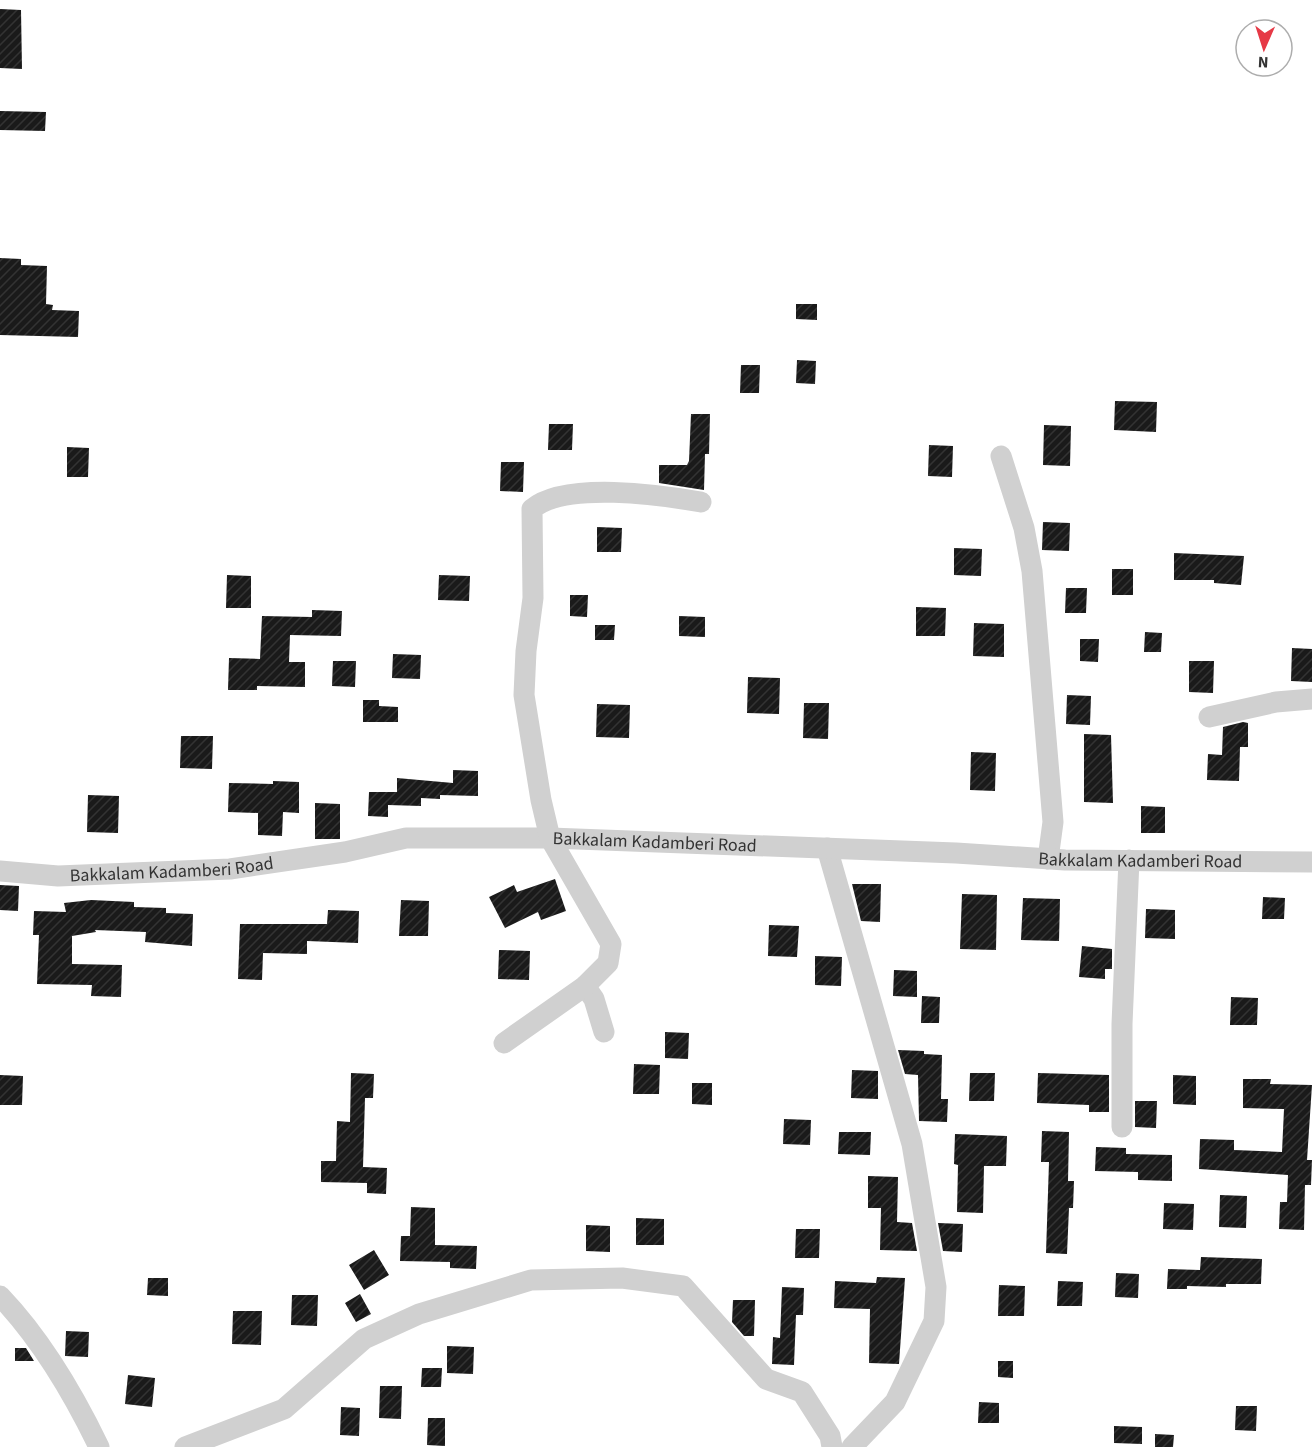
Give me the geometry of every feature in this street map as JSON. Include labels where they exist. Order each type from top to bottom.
[{"type":"street","points":[[1001,456],[1024,528],[1032,571],[1053,822],[1048,859]]},
{"type":"street","points":[[504,1043],[585,986],[608,963],[611,944],[550,838],[524,695],[526,651],[533,598],[532,509],[551,500],[605,491],[664,495],[701,502]]},
{"type":"street","points":[[1209,717],[1276,702],[1312,699]]},
{"type":"street","name":"Bakkalam Kadamberi Road","points":[[0,870],[58,876],[231,869],[345,852],[406,838],[550,838],[1048,859],[1312,862]]},
{"type":"street","points":[[827,848],[912,1144],[936,1287],[934,1321],[895,1402],[852,1447]]},
{"type":"street","points":[[1122,1127],[1122,1024],[1129,860]]},
{"type":"street","points":[[585,986],[594,999],[604,1032]]},
{"type":"street","points":[[185,1447],[284,1409],[364,1339],[419,1314],[531,1280],[621,1278],[683,1286],[766,1379],[802,1392],[830,1436],[832,1447]]},
{"type":"street","points":[[0,1296],[18,1315],[74,1394],[99,1447]]},
{"type":"building","points":[[0,9],[21,10],[22,69],[0,68]]},
{"type":"building","points":[[0,111],[46,112],[45,131],[0,130]]},
{"type":"building","points":[[0,258],[21,259],[21,265],[47,266],[46,304],[53,305],[52,310],[79,311],[78,337],[0,335]]},
{"type":"building","points":[[796,304],[817,304],[817,320],[796,319]]},
{"type":"building","points":[[797,360],[816,361],[815,384],[796,383]]},
{"type":"building","points":[[741,365],[760,365],[759,393],[740,393]]},
{"type":"building","points":[[1115,401],[1157,402],[1156,432],[1114,430]]},
{"type":"building","points":[[691,414],[710,414],[709,454],[705,454],[704,490],[659,483],[659,465],[687,465],[689,461]]},
{"type":"building","points":[[549,424],[573,424],[572,450],[548,450]]},
{"type":"building","points":[[1044,425],[1071,426],[1070,466],[1043,465]]},
{"type":"building","points":[[929,445],[953,446],[952,477],[928,476]]},
{"type":"building","points":[[67,447],[89,448],[88,477],[67,477]]},
{"type":"building","points":[[501,462],[524,462],[523,492],[500,491]]},
{"type":"building","points":[[1043,522],[1070,523],[1069,551],[1042,550]]},
{"type":"building","points":[[597,527],[622,528],[621,552],[597,552]]},
{"type":"building","points":[[954,548],[982,549],[981,576],[954,575]]},
{"type":"building","points":[[1174,553],[1244,556],[1241,585],[1214,583],[1214,580],[1174,580]]},
{"type":"building","points":[[1112,569],[1133,569],[1133,595],[1112,595]]},
{"type":"building","points":[[227,575],[251,576],[251,608],[226,608]]},
{"type":"building","points":[[439,575],[470,576],[469,601],[438,600]]},
{"type":"building","points":[[1066,588],[1087,588],[1086,613],[1065,613]]},
{"type":"building","points":[[570,595],[588,595],[587,617],[570,616]]},
{"type":"building","points":[[916,607],[946,608],[945,636],[916,636]]},
{"type":"building","points":[[312,610],[342,611],[341,636],[290,635],[289,662],[305,662],[305,687],[257,686],[257,690],[228,690],[229,658],[260,659],[262,616],[312,617]]},
{"type":"building","points":[[679,616],[705,617],[705,637],[679,636]]},
{"type":"building","points":[[974,623],[1004,624],[1004,657],[973,656]]},
{"type":"building","points":[[595,625],[615,625],[614,640],[595,640]]},
{"type":"building","points":[[1145,632],[1162,633],[1161,652],[1144,652]]},
{"type":"building","points":[[1080,639],[1099,639],[1098,662],[1080,661]]},
{"type":"building","points":[[1292,648],[1312,649],[1312,682],[1291,681]]},
{"type":"building","points":[[393,654],[421,655],[420,679],[392,678]]},
{"type":"building","points":[[333,661],[356,661],[355,687],[332,686]]},
{"type":"building","points":[[1189,661],[1214,661],[1213,693],[1189,692]]},
{"type":"building","points":[[748,677],[780,678],[779,714],[747,713]]},
{"type":"building","points":[[1067,695],[1091,696],[1090,725],[1066,724]]},
{"type":"building","points":[[363,700],[379,700],[379,706],[398,707],[398,722],[363,722]]},
{"type":"building","points":[[804,703],[829,703],[828,739],[803,738]]},
{"type":"building","points":[[597,704],[630,705],[629,738],[596,737]]},
{"type":"building","points":[[1248,723],[1248,747],[1240,747],[1239,781],[1207,780],[1208,754],[1222,755],[1223,727]]},
{"type":"building","points":[[1084,734],[1111,735],[1113,803],[1084,802]]},
{"type":"building","points":[[181,736],[213,736],[212,769],[180,768]]},
{"type":"building","points":[[971,752],[996,753],[995,791],[970,790]]},
{"type":"building","points":[[453,770],[478,771],[478,796],[440,795],[440,799],[421,798],[421,806],[388,805],[388,817],[368,816],[369,792],[397,792],[397,778],[453,783]]},
{"type":"building","points":[[273,781],[299,782],[299,813],[283,812],[282,836],[258,835],[258,813],[228,812],[229,783],[273,784]]},
{"type":"building","points":[[88,795],[119,796],[118,833],[87,832]]},
{"type":"building","points":[[315,803],[340,804],[340,839],[315,839]]},
{"type":"building","points":[[1141,806],[1165,807],[1165,833],[1141,833]]},
{"type":"building","points":[[555,879],[566,911],[541,920],[538,912],[505,928],[489,897],[514,885],[517,892]]},
{"type":"building","points":[[852,884],[881,884],[880,922],[861,921]]},
{"type":"building","points":[[0,885],[19,886],[18,911],[0,910]]},
{"type":"building","points":[[962,894],[997,895],[996,950],[960,949]]},
{"type":"building","points":[[1263,897],[1285,898],[1284,919],[1262,919]]},
{"type":"building","points":[[1023,898],[1060,899],[1059,941],[1021,940]]},
{"type":"building","points":[[91,900],[134,902],[134,907],[166,908],[166,913],[193,914],[192,946],[145,942],[146,932],[95,930],[96,932],[72,936],[72,964],[122,965],[121,997],[91,996],[92,985],[37,984],[39,935],[33,935],[34,911],[66,912],[64,903]]},
{"type":"building","points":[[401,900],[429,901],[428,936],[399,936]]},
{"type":"building","points":[[1146,909],[1175,910],[1175,939],[1145,938]]},
{"type":"building","points":[[328,910],[359,911],[358,943],[307,941],[307,954],[263,953],[262,980],[238,979],[240,924],[327,924]]},
{"type":"building","points":[[769,925],[799,926],[797,957],[768,956]]},
{"type":"building","points":[[1082,946],[1112,949],[1112,969],[1105,969],[1105,979],[1079,977]]},
{"type":"building","points":[[499,950],[530,951],[529,980],[498,979]]},
{"type":"building","points":[[815,956],[842,957],[841,986],[815,985]]},
{"type":"building","points":[[894,970],[917,971],[917,997],[893,996]]},
{"type":"building","points":[[922,996],[940,997],[939,1023],[921,1023]]},
{"type":"building","points":[[1231,997],[1258,998],[1257,1025],[1230,1025]]},
{"type":"building","points":[[665,1032],[689,1033],[688,1059],[665,1058]]},
{"type":"building","points":[[898,1050],[924,1051],[924,1054],[942,1055],[941,1099],[948,1099],[947,1122],[919,1121],[918,1075],[905,1074]]},
{"type":"building","points":[[634,1064],[660,1065],[659,1094],[633,1094]]},
{"type":"building","points":[[852,1070],[878,1071],[878,1099],[851,1098]]},
{"type":"building","points":[[351,1073],[374,1074],[373,1098],[365,1098],[363,1167],[387,1168],[386,1194],[367,1193],[367,1183],[321,1182],[321,1161],[336,1161],[337,1121],[350,1122]]},
{"type":"building","points":[[970,1073],[995,1073],[994,1101],[969,1101]]},
{"type":"building","points":[[1038,1073],[1109,1075],[1109,1112],[1089,1112],[1089,1105],[1037,1103]]},
{"type":"building","points":[[0,1075],[23,1076],[22,1105],[0,1105]]},
{"type":"building","points":[[1173,1075],[1196,1076],[1196,1105],[1173,1104]]},
{"type":"building","points":[[1243,1079],[1271,1079],[1270,1084],[1312,1085],[1307,1160],[1312,1160],[1311,1185],[1305,1185],[1304,1230],[1279,1229],[1280,1202],[1287,1202],[1288,1175],[1199,1169],[1200,1139],[1234,1140],[1234,1150],[1282,1152],[1284,1109],[1243,1108]]},
{"type":"building","points":[[692,1083],[712,1083],[712,1105],[692,1104]]},
{"type":"building","points":[[1135,1101],[1157,1101],[1156,1128],[1135,1127]]},
{"type":"building","points":[[784,1119],[811,1120],[810,1145],[783,1144]]},
{"type":"building","points":[[1042,1131],[1069,1132],[1068,1181],[1074,1181],[1073,1208],[1069,1208],[1067,1254],[1046,1253],[1049,1162],[1041,1162]]},
{"type":"building","points":[[839,1132],[871,1132],[870,1155],[838,1154]]},
{"type":"building","points":[[955,1134],[1007,1136],[1006,1166],[984,1166],[983,1213],[957,1212],[958,1165],[954,1164]]},
{"type":"building","points":[[1096,1147],[1126,1148],[1126,1154],[1172,1155],[1172,1181],[1138,1180],[1138,1172],[1095,1171]]},
{"type":"building","points":[[868,1176],[898,1177],[897,1222],[912,1223],[917,1251],[880,1250],[881,1208],[868,1208]]},
{"type":"building","points":[[1220,1195],[1247,1196],[1246,1228],[1219,1227]]},
{"type":"building","points":[[1164,1203],[1194,1204],[1193,1230],[1163,1229]]},
{"type":"building","points":[[411,1207],[435,1208],[435,1245],[477,1246],[476,1269],[450,1268],[450,1262],[400,1261],[401,1236],[410,1236]]},
{"type":"building","points":[[636,1218],[664,1219],[664,1245],[636,1245]]},
{"type":"building","points":[[938,1223],[963,1224],[962,1252],[943,1251]]},
{"type":"building","points":[[586,1225],[610,1226],[610,1252],[586,1251]]},
{"type":"building","points":[[796,1229],[820,1229],[819,1258],[795,1258]]},
{"type":"building","points":[[374,1250],[389,1275],[364,1290],[349,1265]]},
{"type":"building","points":[[1201,1257],[1262,1259],[1261,1284],[1226,1284],[1226,1287],[1187,1286],[1187,1289],[1167,1289],[1168,1269],[1200,1270]]},
{"type":"building","points":[[1116,1273],[1139,1274],[1138,1298],[1115,1297]]},
{"type":"building","points":[[877,1277],[905,1278],[899,1364],[869,1363],[870,1309],[834,1308],[835,1281],[876,1283]]},
{"type":"building","points":[[148,1278],[168,1278],[168,1296],[147,1295]]},
{"type":"building","points":[[1058,1281],[1083,1282],[1082,1306],[1057,1306]]},
{"type":"building","points":[[999,1285],[1025,1286],[1024,1316],[998,1316]]},
{"type":"building","points":[[782,1287],[804,1288],[803,1315],[796,1315],[794,1365],[772,1364],[773,1337],[780,1338]]},
{"type":"building","points":[[360,1294],[371,1314],[356,1322],[345,1303]]},
{"type":"building","points":[[292,1295],[318,1295],[317,1326],[291,1325]]},
{"type":"building","points":[[733,1300],[755,1300],[754,1336],[744,1336],[732,1322]]},
{"type":"building","points":[[233,1311],[262,1311],[261,1345],[232,1344]]},
{"type":"building","points":[[66,1331],[89,1332],[88,1357],[65,1356]]},
{"type":"building","points":[[447,1346],[474,1347],[473,1374],[447,1373]]},
{"type":"building","points":[[15,1348],[26,1348],[34,1361],[15,1361]]},
{"type":"building","points":[[998,1361],[1013,1361],[1013,1378],[998,1377]]},
{"type":"building","points":[[422,1368],[442,1368],[441,1387],[421,1387]]},
{"type":"building","points":[[128,1375],[155,1378],[152,1407],[125,1404]]},
{"type":"building","points":[[380,1386],[402,1386],[401,1419],[379,1418]]},
{"type":"building","points":[[979,1402],[999,1403],[999,1423],[978,1423]]},
{"type":"building","points":[[1236,1406],[1257,1406],[1256,1431],[1235,1430]]},
{"type":"building","points":[[341,1407],[360,1408],[359,1436],[340,1435]]},
{"type":"building","points":[[428,1418],[445,1418],[445,1446],[427,1445]]},
{"type":"building","points":[[1114,1426],[1142,1427],[1142,1444],[1114,1443]]},
{"type":"building","points":[[1155,1434],[1174,1435],[1173,1447],[1155,1447]]}]
